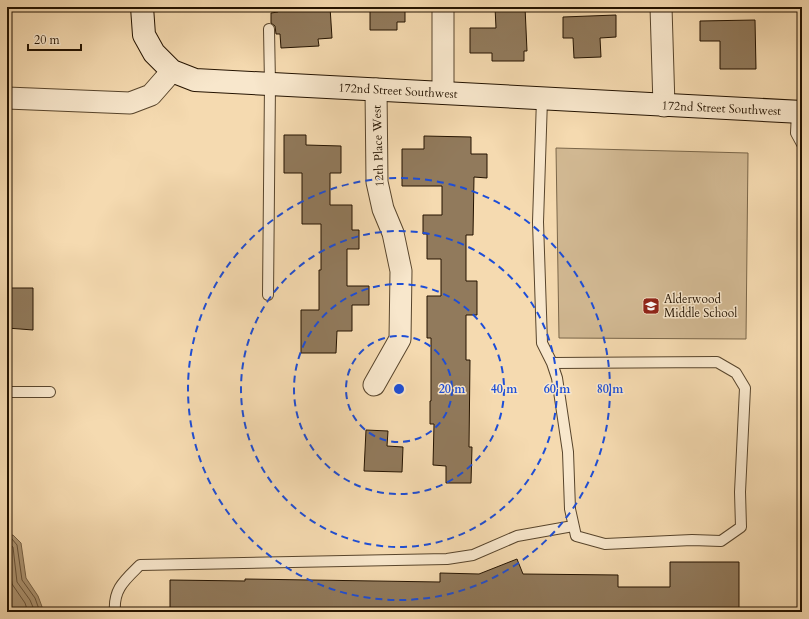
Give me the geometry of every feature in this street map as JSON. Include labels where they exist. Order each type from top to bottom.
[{"type":"street","points":[[7,98],[130,103],[151,95],[172,71],[154,53],[144,35],[142,7]]},
{"type":"street","points":[[443,7],[443,93]]},
{"type":"street","points":[[661,7],[664,106]]},
{"type":"street","name":"172nd Street Southwest","points":[[172,71],[195,80],[799,112]]},
{"type":"street","name":"12th Place West","points":[[374,385],[400,339],[401,271],[393,233],[383,208],[377,182],[376,89]]},
{"type":"lane","points":[[268,295],[270,84],[269,29]]},
{"type":"lane","points":[[542,99],[538,222],[542,343],[552,363],[557,378],[568,452],[570,509],[576,536],[605,544],[692,540],[721,541],[741,527],[740,492],[745,388],[736,373],[717,362],[552,363]]},
{"type":"lane","points":[[799,112],[796,133],[802,144]]},
{"type":"lane","points":[[7,392],[50,392]]},
{"type":"lane","points":[[115,612],[114,602],[120,585],[140,565],[447,560],[473,554],[517,536],[573,526]]},
{"type":"shaded area","points":[[556,148],[748,153],[746,339],[559,338]]},
{"type":"water","points":[[13,535],[21,543],[26,578],[38,596],[44,612],[7,612],[7,536]]},
{"type":"building","points":[[278,7],[330,7],[332,38],[318,39],[319,46],[281,48],[280,34],[276,34],[275,26],[271,23],[271,13],[278,12]]},
{"type":"building","points":[[370,7],[405,7],[405,22],[397,22],[397,30],[370,30]]},
{"type":"building","points":[[495,7],[525,7],[527,51],[524,51],[524,61],[492,61],[492,53],[470,53],[470,28],[496,28]]},
{"type":"building","points":[[616,15],[616,37],[600,38],[601,57],[574,58],[573,38],[563,38],[563,17]]},
{"type":"building","points":[[755,20],[756,69],[720,69],[720,41],[700,41],[700,21]]},
{"type":"building","points":[[284,135],[306,135],[306,145],[341,146],[341,173],[330,173],[330,205],[352,205],[352,230],[359,230],[359,249],[347,249],[347,286],[369,286],[369,305],[352,305],[352,331],[337,331],[336,353],[301,353],[301,310],[319,310],[321,224],[302,224],[302,173],[284,173]]},
{"type":"building","points":[[424,136],[471,137],[471,154],[487,154],[487,178],[474,177],[473,235],[466,235],[466,281],[477,281],[477,315],[466,315],[466,360],[470,360],[469,447],[472,447],[471,483],[446,483],[446,466],[433,465],[434,424],[430,424],[431,338],[427,338],[427,296],[441,296],[441,259],[427,259],[427,234],[423,234],[423,215],[442,215],[442,186],[402,186],[402,149],[424,149]]},
{"type":"building","points":[[7,288],[33,288],[33,330],[7,328]]},
{"type":"building","points":[[366,430],[388,431],[387,446],[403,447],[402,472],[364,471]]},
{"type":"building","points":[[517,559],[523,574],[618,575],[618,587],[670,587],[670,562],[739,562],[739,612],[170,611],[170,580],[245,581],[245,579],[440,582],[440,573],[479,574]]},
{"type":"place","name":"Alderwood Middle School","points":[[651,306]]}]
